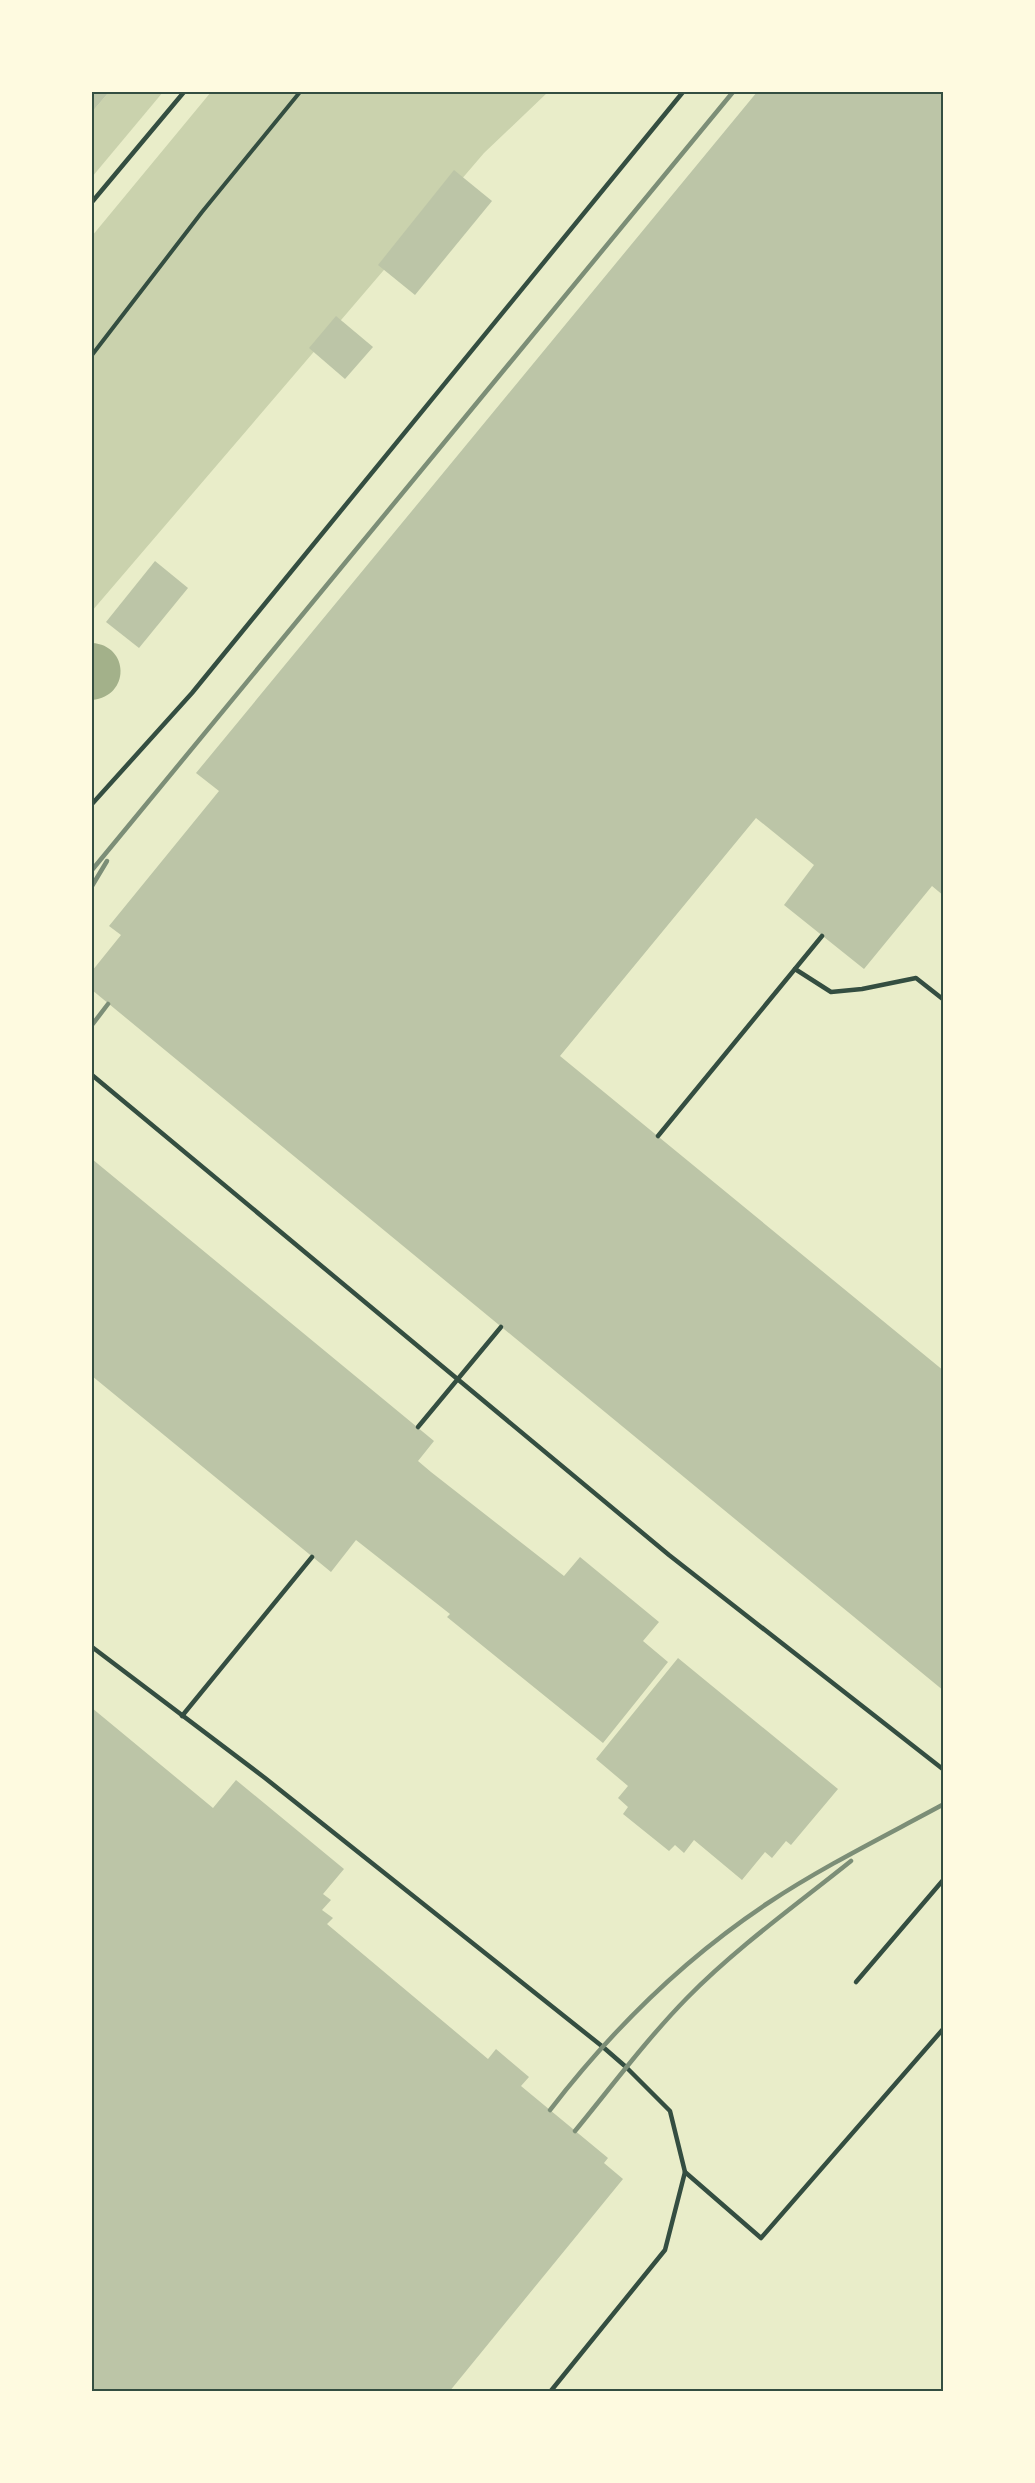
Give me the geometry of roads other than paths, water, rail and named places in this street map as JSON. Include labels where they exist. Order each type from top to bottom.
[{"type":"lane","points":[[92,202],[184,92]]},
{"type":"lane","points":[[92,804],[192,693],[683,92]]},
{"type":"lane","points":[[658,1136],[822,936]]},
{"type":"lane","points":[[795,969],[831,992],[862,989],[915,978],[944,1000]]},
{"type":"lane","points":[[92,1075],[669,1555],[944,1770]]},
{"type":"lane","points":[[418,1428],[501,1327]]},
{"type":"lane","points":[[182,1716],[312,1557]]},
{"type":"lane","points":[[92,1647],[265,1778],[626,2067],[670,2111],[685,2172],[665,2250],[550,2391]]},
{"type":"lane","points":[[856,1982],[944,1879]]},
{"type":"lane","points":[[685,2172],[761,2238],[944,2028]]},
{"type":"railway","points":[[92,870],[733,92]]},
{"type":"railway","points":[[92,886],[107,861]]},
{"type":"railway","points":[[92,1025],[108,1004]]},
{"type":"railway","points":[[550,2110],[624,2024],[679,1972],[737,1924],[811,1876],[944,1804]]},
{"type":"railway","points":[[575,2131],[643,2047],[687,1998],[746,1944],[851,1861]]}]
